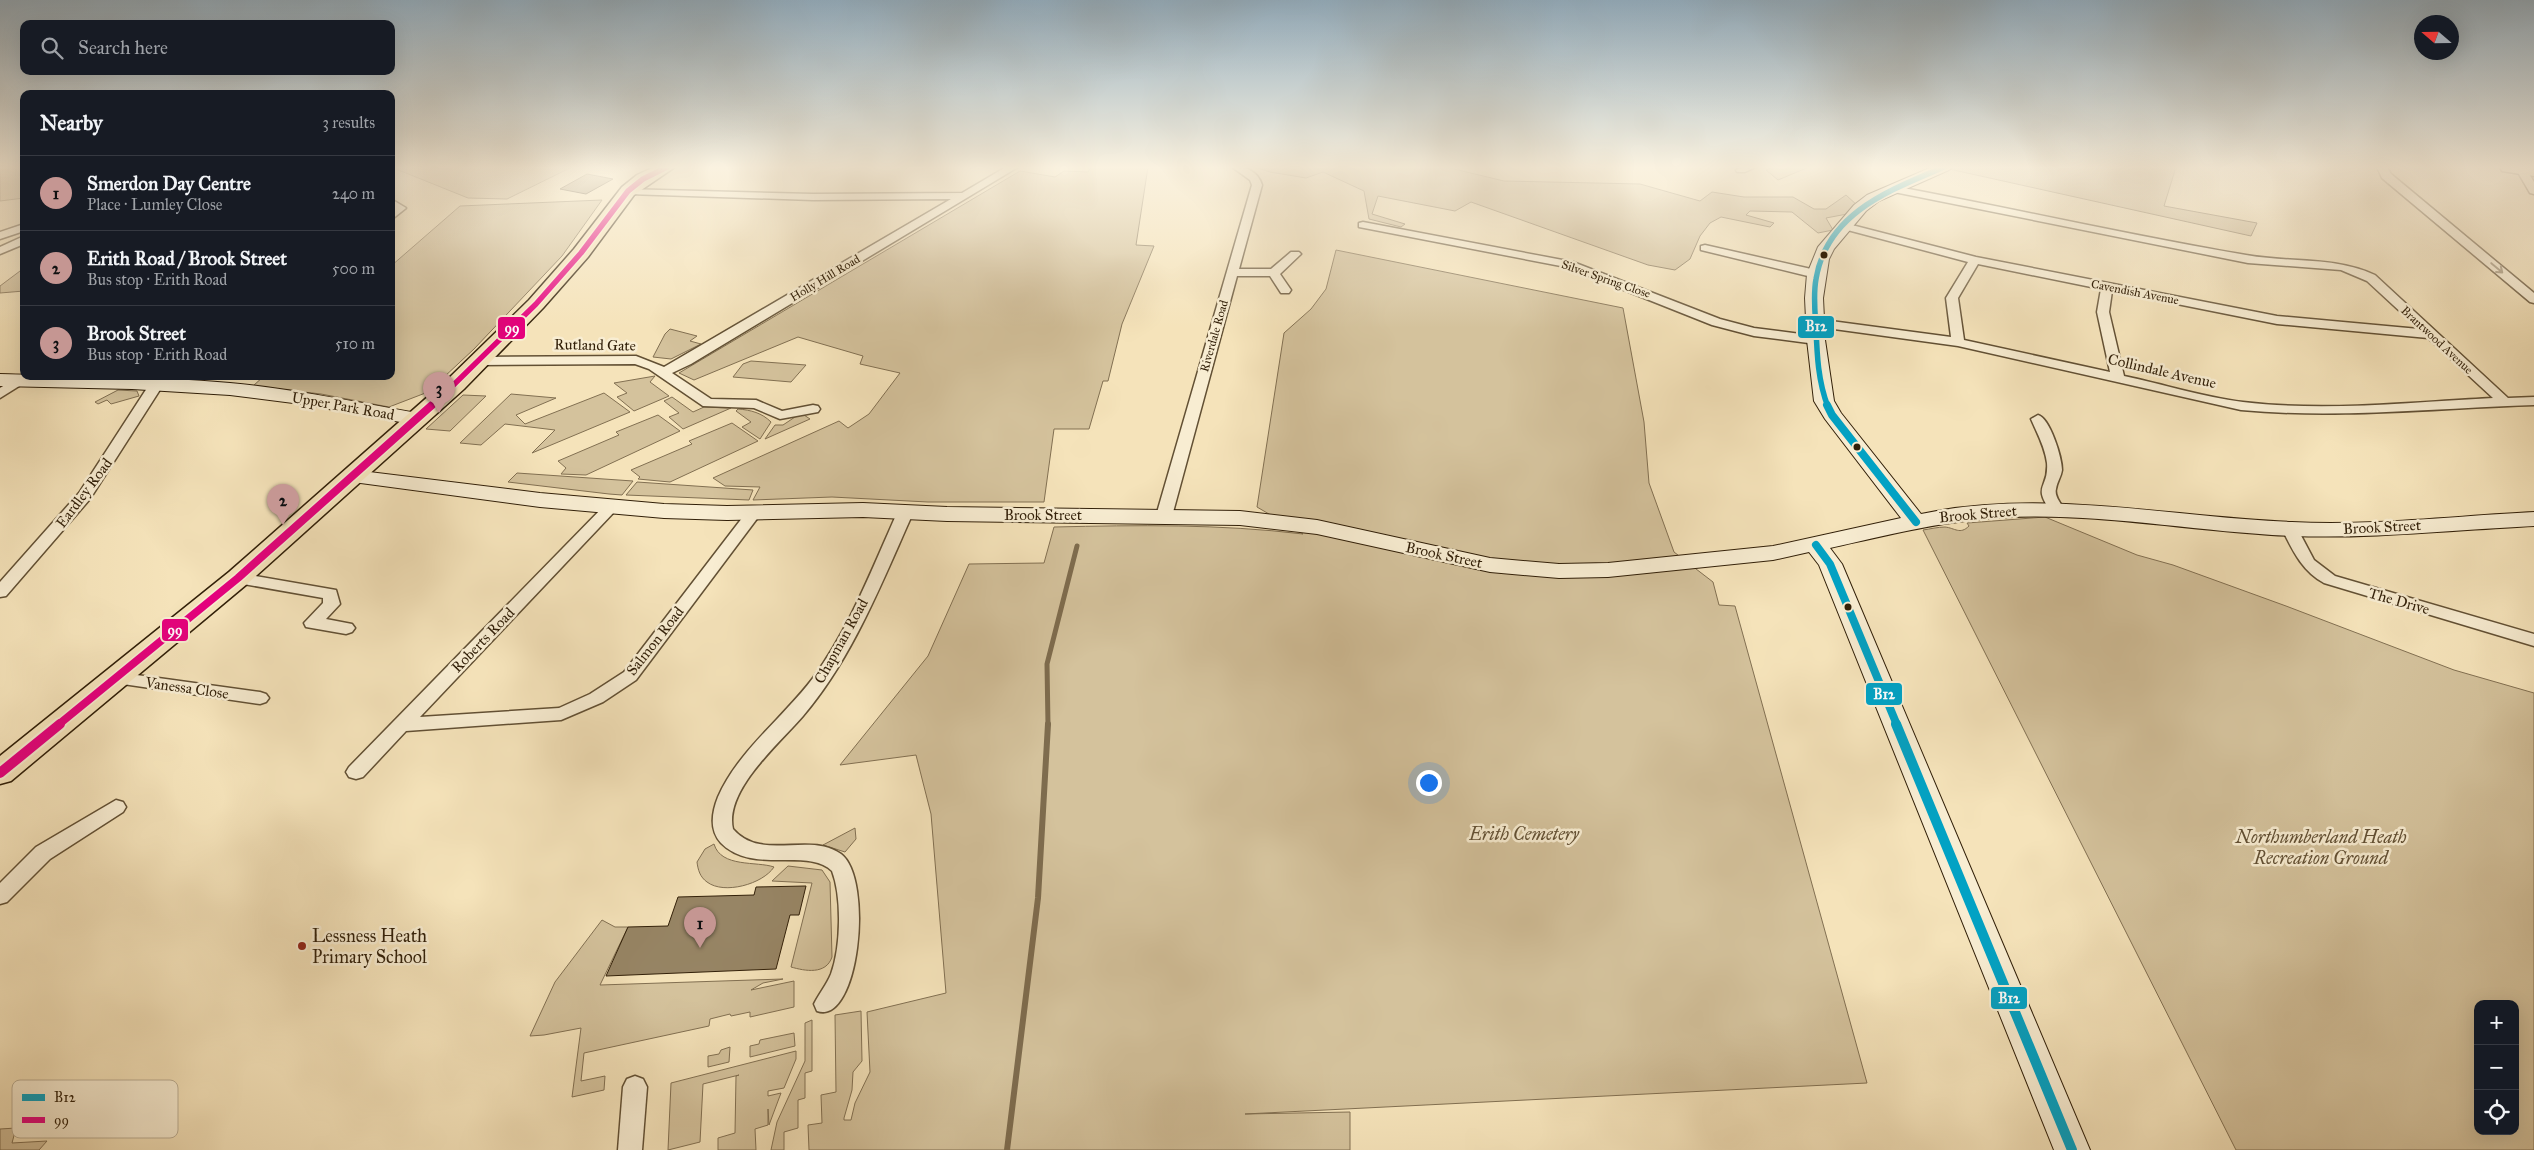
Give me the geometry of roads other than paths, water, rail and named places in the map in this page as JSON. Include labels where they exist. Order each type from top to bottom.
[{"type":"main road","points":[[0,773],[238,578],[417,419],[480,361],[562,274],[604,221]]},
{"type":"street","name":"Holly Hill Road","points":[[663,372],[686,361],[922,221]]},
{"type":"street","name":"Riverdale Road","points":[[1164,516],[1247,221]]},
{"type":"street","points":[[1849,221],[1826,247],[1816,274],[1816,332],[1824,402],[1832,415],[1916,522]]},
{"type":"street","name":"Brantwood Avenue","points":[[2053,221],[2250,260],[2344,267],[2360,272],[2371,278],[2504,402]]},
{"type":"street","points":[[2440,221],[2534,298]]},
{"type":"street","name":"Silver Spring Close","points":[[1363,225],[1569,264],[1716,322],[1754,332],[1816,332]]},
{"type":"street","name":"Cavendish Avenue","points":[[1844,226],[1975,260],[2277,320],[2430,334]]},
{"type":"street","points":[[0,236],[20,228]]},
{"type":"street","points":[[0,251],[20,241]]},
{"type":"street","points":[[1705,248],[1816,274]]},
{"type":"street","points":[[1232,272],[1274,273],[1295,254]]},
{"type":"street","points":[[1958,342],[1952,298],[1975,260]]},
{"type":"street","points":[[1274,273],[1285,290]]},
{"type":"street","points":[[2107,287],[2103,312],[2118,377]]},
{"type":"street","name":"Collindale Avenue","points":[[1816,332],[1958,342],[2241,406],[2266,409],[2333,410],[2534,401]]},
{"type":"street","name":"Rutland Gate","points":[[480,361],[627,360],[644,362],[663,372],[708,403],[756,404],[780,415],[813,409]]},
{"type":"street","points":[[0,394],[10,380]]},
{"type":"street","name":"Upper Park Road","points":[[10,380],[121,380],[156,385],[270,394],[417,419]]},
{"type":"street","name":"Eardley Road","points":[[0,592],[68,518],[85,496],[156,385]]},
{"type":"street","points":[[2038,419],[2055,462],[2054,480],[2048,489],[2049,497],[2057,510]]},
{"type":"street","name":"Brook Street","points":[[353,476],[611,507],[727,513],[863,510],[905,513],[1240,518],[1308,525],[1490,565],[1560,572],[1608,570],[1717,560],[1816,545],[1916,522],[1976,512],[2057,510],[2290,529],[2329,530],[2534,519]]},
{"type":"street","name":"Roberts Road","points":[[356,772],[611,507]]},
{"type":"street","name":"Salmon Road","points":[[401,726],[561,714],[580,707],[614,688],[630,676],[754,512]]},
{"type":"street","name":"Chapman Road","points":[[825,1004],[841,975],[848,939],[846,887],[842,868],[834,859],[823,855],[756,853],[745,849],[728,837],[722,828],[723,806],[736,778],[804,703],[834,661],[905,513]]},
{"type":"street","name":"The Drive","points":[[2290,529],[2309,566],[2322,577],[2341,585],[2534,640]]},
{"type":"street","points":[[1816,545],[1830,564],[2072,1150]]},
{"type":"street","points":[[238,578],[330,594],[332,604],[312,623],[346,628]]},
{"type":"street","name":"Vanessa Close","points":[[114,678],[260,698]]},
{"type":"street","points":[[0,896],[43,854],[116,807]]},
{"type":"street","points":[[630,1150],[635,1087]]},
{"type":"waterway","points":[[1048,724],[1047,664],[1077,546]]},
{"type":"waterway","points":[[1007,1150],[1038,898],[1048,724]]},
{"type":"place","name":"Brook Street","points":[[439,413]]},
{"type":"place","name":"Erith Road / Brook Street","points":[[283,525]]},
{"type":"place","name":"Lessness Heath Primary School","points":[[302,946]]},
{"type":"place","name":"Smerdon Day Centre","points":[[700,948]]},
{"type":"park label","name":"Erith Cemetery","points":[[1524,834]]},
{"type":"park label","name":"Northumberland Heath Recreation Ground","points":[[2321,848]]}]
